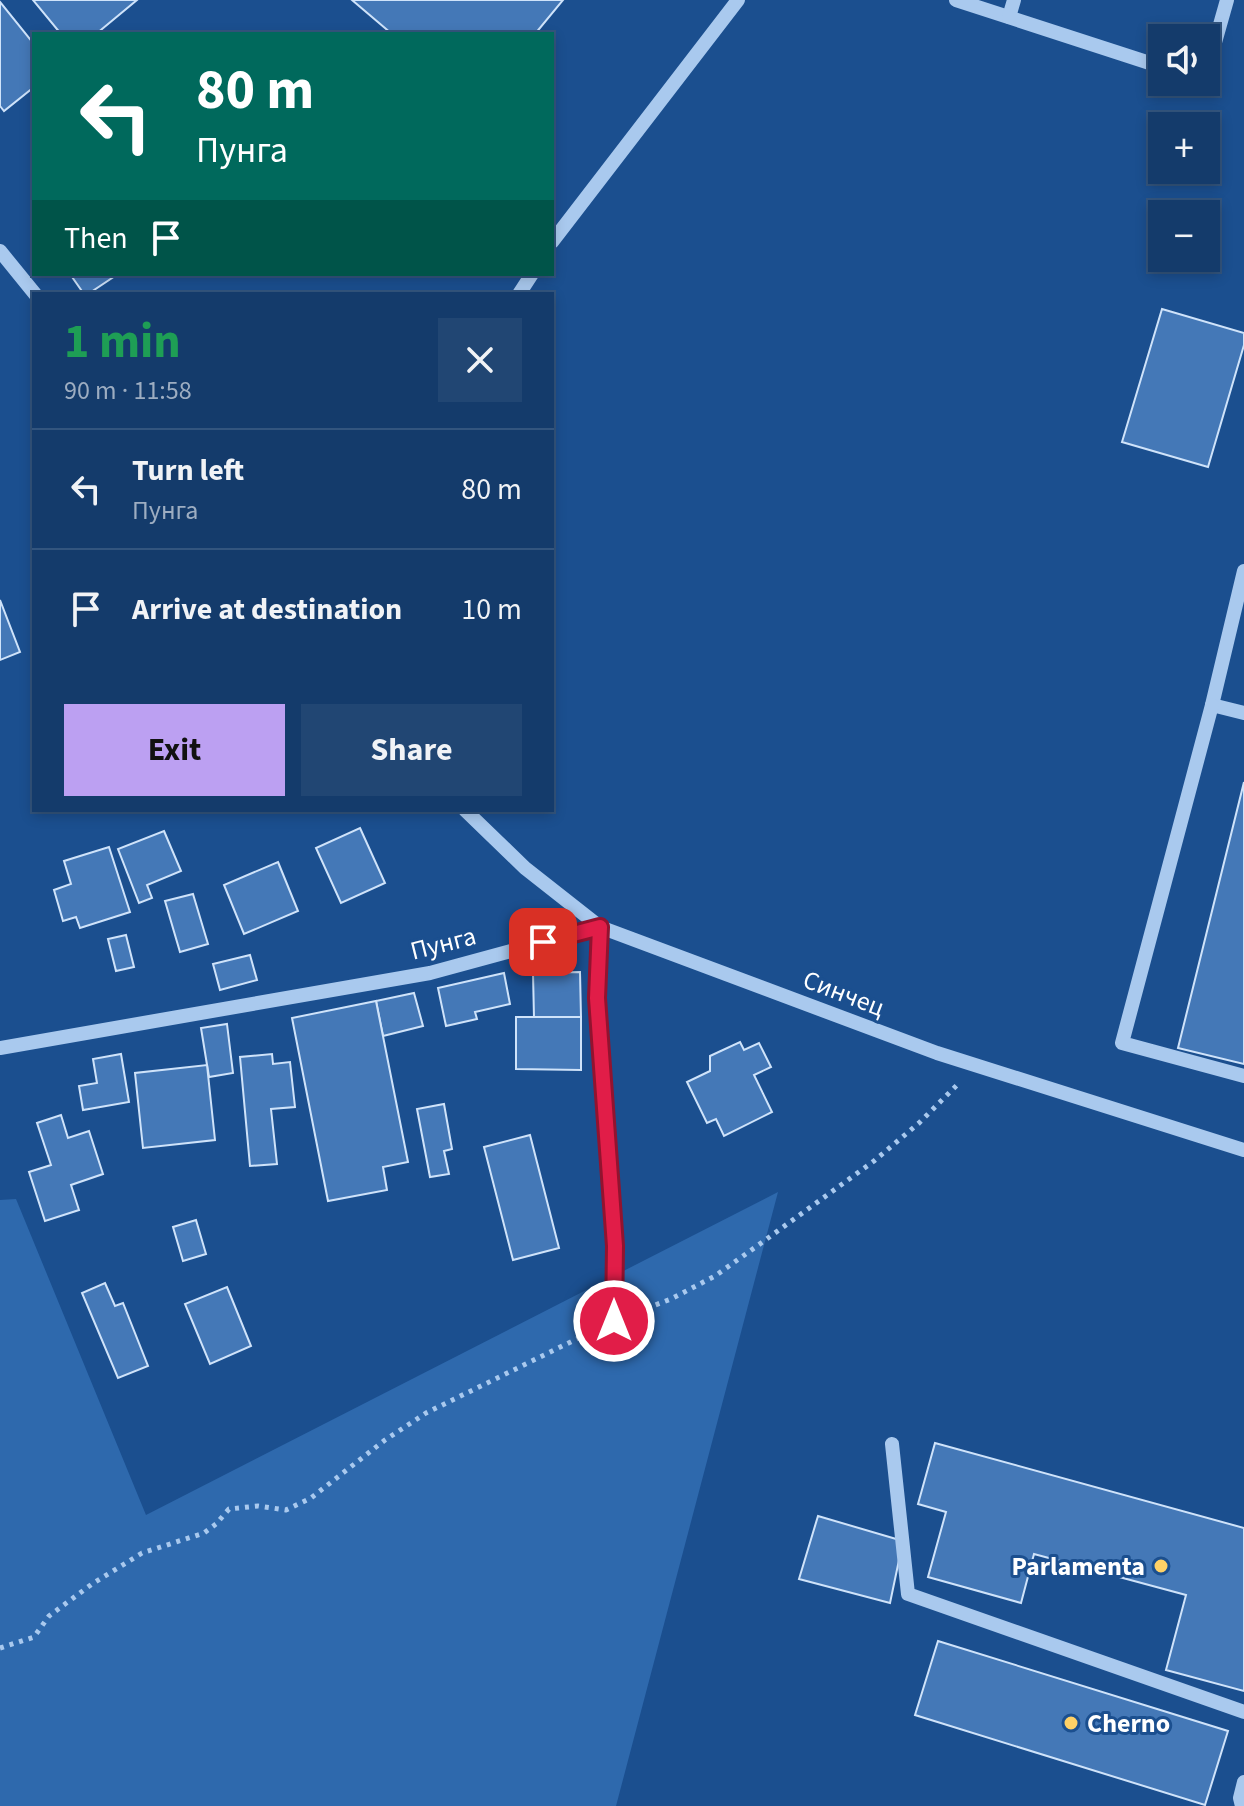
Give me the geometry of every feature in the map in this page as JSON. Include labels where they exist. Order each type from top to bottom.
[{"type":"street","points":[[554,239],[738,0]]},
{"type":"street","points":[[956,0],[1148,62]]},
{"type":"street","points":[[1009,17],[1014,0]]},
{"type":"street","points":[[1220,25],[1227,0]]},
{"type":"street","points":[[0,251],[33,292]]},
{"type":"street","points":[[1244,571],[1212,705],[1122,1043],[1244,1076]]},
{"type":"street","points":[[1212,705],[1244,713]]},
{"type":"street","name":"Синчец","points":[[467,812],[525,868],[600,927],[922,1048],[1244,1150]]},
{"type":"street","points":[[600,927],[597,998],[615,1246],[614,1321]]},
{"type":"street","name":"Пунга","points":[[0,1048],[430,973],[600,927]]},
{"type":"street","points":[[892,1444],[908,1594],[1244,1712]]},
{"type":"street","points":[[1242,1806],[1240,1798],[1244,1782]]},
{"type":"path","points":[[0,1648],[34,1637],[49,1616],[142,1553],[204,1533],[229,1509],[258,1506],[286,1510],[311,1498],[385,1440],[426,1413],[614,1321],[671,1299],[715,1276],[874,1161],[919,1123],[976,1066]]},
{"type":"shaded area","points":[[778,1192],[616,1806],[0,1806],[0,1200],[16,1199],[146,1515]]},
{"type":"building","points":[[33,0],[137,0],[98,32],[59,32]]},
{"type":"building","points":[[352,0],[563,0],[537,32],[390,32]]},
{"type":"building","points":[[0,2],[32,42],[32,89],[4,111],[0,106]]},
{"type":"building","points":[[71,276],[115,276],[91,292],[83,292]]},
{"type":"building","points":[[1162,309],[1244,333],[1244,345],[1208,467],[1122,442]]},
{"type":"building","points":[[0,600],[20,652],[0,660]]},
{"type":"building","points":[[1244,782],[1244,1064],[1178,1048]]},
{"type":"building","points":[[360,828],[385,883],[341,903],[316,848]]},
{"type":"building","points":[[164,831],[181,871],[147,885],[152,898],[139,903],[118,849]]},
{"type":"building","points":[[109,847],[130,912],[80,928],[76,917],[63,921],[54,890],[71,884],[64,861]]},
{"type":"building","points":[[278,862],[298,911],[244,934],[224,885]]},
{"type":"building","points":[[193,894],[208,944],[180,952],[165,901]]},
{"type":"building","points":[[126,935],[134,967],[116,971],[108,939]]},
{"type":"building","points":[[250,955],[257,980],[220,990],[213,964]]},
{"type":"building","points":[[580,972],[581,1017],[534,1018],[533,973]]},
{"type":"building","points":[[504,973],[510,1004],[475,1012],[477,1019],[446,1026],[438,988]]},
{"type":"building","points":[[414,993],[423,1026],[383,1036],[376,1001]]},
{"type":"building","points":[[376,1001],[408,1162],[383,1167],[387,1190],[328,1201],[292,1018]]},
{"type":"building","points":[[516,1017],[581,1017],[581,1070],[516,1069]]},
{"type":"building","points":[[227,1024],[233,1073],[209,1077],[201,1028]]},
{"type":"building","points":[[740,1042],[744,1050],[759,1043],[771,1067],[754,1075],[772,1112],[724,1136],[716,1119],[707,1123],[687,1082],[710,1071],[710,1056]]},
{"type":"building","points":[[121,1054],[129,1102],[83,1110],[79,1086],[97,1083],[93,1059]]},
{"type":"building","points":[[272,1054],[273,1064],[290,1062],[295,1107],[271,1109],[277,1164],[250,1166],[240,1057]]},
{"type":"building","points":[[207,1065],[215,1140],[143,1148],[135,1073]]},
{"type":"building","points":[[444,1104],[452,1149],[444,1151],[449,1174],[430,1177],[417,1109]]},
{"type":"building","points":[[61,1115],[68,1138],[89,1131],[103,1174],[71,1185],[79,1210],[45,1221],[29,1172],[51,1165],[37,1123]]},
{"type":"building","points":[[530,1135],[559,1248],[513,1260],[484,1147]]},
{"type":"building","points":[[196,1220],[206,1254],[183,1261],[173,1227]]},
{"type":"building","points":[[105,1283],[115,1306],[123,1303],[148,1366],[118,1378],[82,1293]]},
{"type":"building","points":[[227,1287],[251,1346],[210,1364],[185,1304]]},
{"type":"building","name":"Parlamenta","points":[[935,1443],[1244,1528],[1244,1691],[1166,1670],[1186,1595],[1034,1554],[1021,1603],[928,1577],[946,1512],[918,1504]]},
{"type":"building","points":[[818,1516],[903,1541],[890,1603],[799,1579]]},
{"type":"building","name":"Cherno","points":[[938,1641],[1228,1731],[1205,1805],[915,1715]]},
{"type":"place","name":"Parlamenta","points":[[1161,1566]]},
{"type":"place","name":"Cherno","points":[[1071,1723]]},
{"type":"route","points":[[543,942],[600,927],[597,998],[615,1246],[614,1321]]}]
